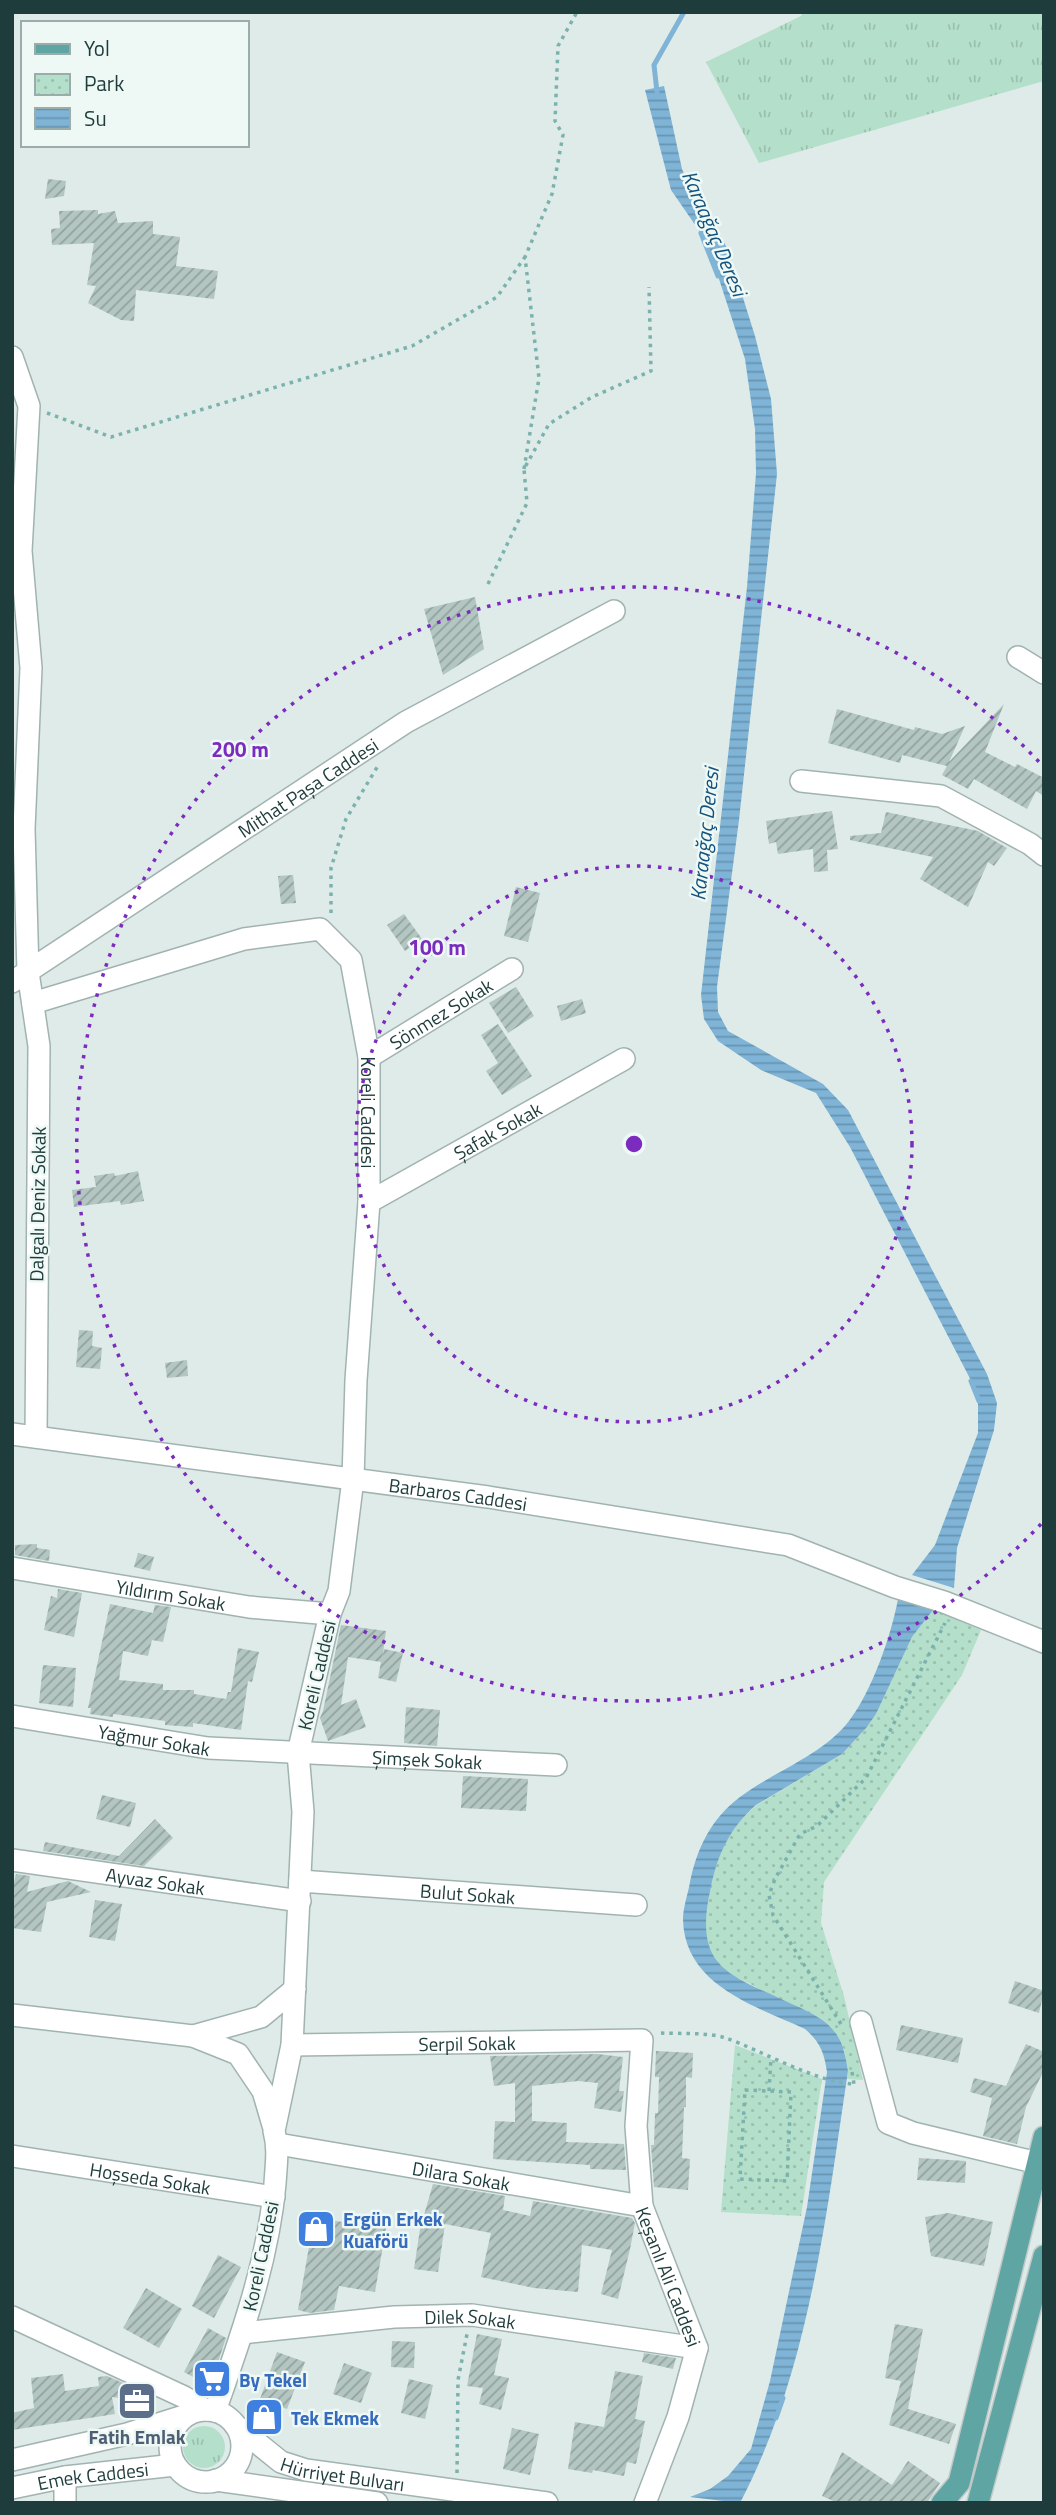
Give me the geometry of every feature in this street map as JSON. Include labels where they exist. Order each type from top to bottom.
[{"type":"main road","points":[[942,2503],[959,2483],[1044,2137]]},
{"type":"main road","points":[[978,2503],[1044,2256]]},
{"type":"street","points":[[12,358],[21,408]]},
{"type":"street","name":"Dalgalı Deniz Sokak","points":[[21,408],[21,551],[31,668],[20,977],[33,1003],[39,1046],[36,1437]]},
{"type":"street","name":"Mithat Paşa Caddesi","points":[[20,977],[406,723],[614,611]]},
{"type":"street","points":[[1018,657],[1044,673]]},
{"type":"street","points":[[802,781],[941,796],[1030,844],[1044,855]]},
{"type":"street","points":[[33,1003],[244,939],[320,929],[330,939]]},
{"type":"street","name":"Koreli Caddesi","points":[[203,2412],[242,2333],[271,2224],[276,2138],[292,2045],[303,1812],[298,1753],[330,1614],[339,1591],[353,1479],[356,1380],[369,1202],[369,1057],[351,960],[330,939]]},
{"type":"street","name":"Sönmez Sokak","points":[[369,1057],[512,969]]},
{"type":"street","name":"Şafak Sokak","points":[[369,1202],[624,1059]]},
{"type":"street","name":"Barbaros Caddesi","points":[[12,1434],[488,1497],[788,1545],[1044,1642]]},
{"type":"street","name":"Yıldırım Sokak","points":[[12,1568],[249,1607],[330,1614]]},
{"type":"street","name":"Yağmur Sokak","points":[[12,1716],[208,1748],[298,1753]]},
{"type":"street","name":"Şimşek Sokak","points":[[298,1753],[556,1765]]},
{"type":"street","name":"Ayvaz Sokak","points":[[12,1860],[300,1891]]},
{"type":"street","name":"Bulut Sokak","points":[[300,1891],[636,1905]]},
{"type":"street","points":[[193,2036],[261,2017],[295,1989]]},
{"type":"street","points":[[12,2015],[193,2036],[238,2054],[263,2091],[276,2138]]},
{"type":"street","points":[[852,2026],[888,2123],[913,2133],[1038,2162]]},
{"type":"street","name":"Serpil Sokak","points":[[292,2045],[648,2036]]},
{"type":"street","name":"Keşanlı Ali Caddesi","points":[[645,2503],[678,2417],[697,2348],[642,2206],[636,2126],[648,2036]]},
{"type":"street","name":"Dilara Sokak","points":[[276,2138],[642,2206]]},
{"type":"street","name":"Hoşseda Sokak","points":[[19,2158],[274,2197]]},
{"type":"street","name":"Dilek Sokak","points":[[242,2333],[394,2317],[472,2315],[697,2348]]},
{"type":"street","points":[[12,2318],[184,2397],[203,2412],[230,2419],[240,2435],[240,2458],[226,2476],[208,2488],[183,2474],[175,2465],[170,2442],[180,2421],[203,2412]]},
{"type":"street","name":"Emek Caddesi","points":[[12,2460],[127,2434],[203,2412]]},
{"type":"street","name":"Hürriyet Bulvarı","points":[[235,2426],[281,2462],[306,2470],[547,2503]]},
{"type":"street","name":"Emek Caddesi","points":[[12,2488],[65,2477],[175,2465]]},
{"type":"street","points":[[65,2477],[65,2503]]},
{"type":"street","name":"Hürriyet Bulvarı","points":[[208,2488],[377,2503]]},
{"type":"path","points":[[21,408],[111,437],[412,346],[496,297],[525,257],[552,194],[563,135],[555,121],[558,46],[578,12]]},
{"type":"path","points":[[488,584],[527,503],[524,469],[539,379],[525,257]]},
{"type":"path","points":[[524,469],[550,424],[592,397],[651,371],[649,287]]},
{"type":"path","points":[[330,939],[331,868],[346,819],[381,761]]},
{"type":"path","points":[[852,2026],[838,2016],[773,1915],[769,1895],[800,1834],[817,1826],[866,1778],[949,1604]]},
{"type":"path","points":[[648,2036],[723,2037],[843,2084]]},
{"type":"path","points":[[769,2091],[771,2057]]},
{"type":"path","points":[[851,2062],[854,2084]]},
{"type":"path","points":[[745,2090],[769,2091],[791,2092],[787,2181],[740,2179],[745,2090]]},
{"type":"path","points":[[457,2490],[458,2380],[472,2315]]},
{"type":"green space","points":[[803,12],[1044,12],[1044,81],[759,163],[706,62],[801,16]]},
{"type":"green space","points":[[933,1610],[981,1630],[962,1675],[824,1882],[821,1923],[844,1996],[863,2080],[847,2079],[844,2049],[717,1963],[707,1942],[709,1894],[722,1849],[740,1821],[757,1805],[842,1754],[867,1727],[876,1714],[912,1637]]},
{"type":"green space","points":[[735,2045],[822,2079],[801,2216],[721,2212]]},
{"type":"green space","points":[[204,2426],[219,2432],[225,2447],[219,2462],[204,2468],[189,2462],[183,2447],[189,2432]]},
{"type":"water","points":[[664,86],[682,169],[692,192],[714,223],[728,250],[755,336],[771,399],[777,474],[739,820],[717,987],[718,1012],[728,1031],[823,1084],[848,1110],[987,1374],[997,1403],[994,1430],[957,1548],[954,1588],[912,1575],[935,1545],[978,1433],[978,1394],[850,1147],[816,1093],[761,1070],[718,1041],[704,1019],[701,995],[747,587],[756,473],[755,429],[745,359],[707,242],[671,190],[645,90]]},
{"type":"water","points":[[898,1599],[933,1610],[912,1637],[876,1714],[842,1754],[756,1805],[747,1814],[726,1842],[711,1887],[706,1915],[707,1936],[712,1953],[721,1966],[734,1976],[812,2014],[828,2025],[841,2044],[848,2071],[812,2292],[799,2347],[764,2453],[740,2503],[690,2497],[710,2489],[728,2476],[751,2449],[770,2381],[807,2207],[827,2072],[820,2048],[805,2029],[726,1990],[709,1977],[695,1961],[686,1942],[683,1919],[690,1882],[701,1846],[721,1815],[753,1788],[826,1744],[849,1721],[880,1663]]},
{"type":"building","points":[[48,179],[66,181],[64,196],[45,199]]},
{"type":"building","points":[[98,210],[98,214],[115,211],[118,223],[153,221],[153,234],[180,237],[176,266],[218,271],[214,299],[136,290],[134,321],[121,320],[88,303],[96,286],[87,285],[94,243],[52,245],[51,229],[60,228],[59,211]]},
{"type":"building","points":[[475,597],[484,649],[443,675],[424,609]]},
{"type":"building","points":[[1004,704],[985,752],[1044,778],[1044,796],[1036,791],[1027,809],[974,779],[968,789],[942,775],[947,766],[902,755],[900,763],[828,743],[837,709],[914,730],[915,727],[942,734],[965,726],[949,762]]},
{"type":"building","points":[[832,811],[838,849],[827,850],[828,871],[814,872],[813,849],[778,854],[776,842],[769,844],[766,821]]},
{"type":"building","points":[[886,812],[978,831],[1007,848],[994,866],[988,862],[968,907],[920,879],[933,857],[850,840],[850,836],[881,833]]},
{"type":"building","points":[[293,875],[296,903],[281,904],[278,876]]},
{"type":"building","points":[[516,887],[540,893],[528,942],[504,936]]},
{"type":"building","points":[[404,914],[422,939],[405,951],[387,925]]},
{"type":"building","points":[[516,987],[534,1016],[508,1033],[489,1003]]},
{"type":"building","points":[[582,999],[586,1013],[561,1021],[557,1006]]},
{"type":"building","points":[[498,1024],[532,1076],[502,1095],[486,1071],[498,1063],[481,1035]]},
{"type":"building","points":[[138,1171],[144,1201],[74,1207],[72,1190],[96,1187],[94,1176],[114,1173],[115,1176]]},
{"type":"building","points":[[79,1330],[93,1331],[92,1346],[102,1348],[100,1369],[76,1367]]},
{"type":"building","points":[[187,1360],[188,1376],[167,1378],[165,1363]]},
{"type":"building","points":[[37,1544],[37,1548],[50,1550],[49,1561],[15,1555],[15,1545]]},
{"type":"building","points":[[138,1553],[154,1557],[150,1571],[134,1567]]},
{"type":"building","points":[[58,1589],[82,1593],[74,1637],[44,1630],[51,1596],[57,1598]]},
{"type":"building","points":[[110,1604],[153,1613],[155,1605],[171,1607],[163,1642],[152,1640],[148,1656],[123,1651],[119,1680],[163,1684],[163,1690],[194,1690],[194,1694],[226,1699],[228,1692],[231,1692],[238,1648],[259,1652],[252,1682],[248,1681],[241,1730],[193,1723],[193,1727],[165,1725],[165,1721],[113,1714],[113,1717],[90,1714],[91,1708],[88,1708]]},
{"type":"building","points":[[341,1625],[386,1631],[382,1660],[384,1649],[403,1653],[396,1682],[378,1678],[381,1662],[348,1657],[341,1705],[356,1699],[366,1727],[328,1741],[320,1718]]},
{"type":"building","points":[[43,1665],[76,1668],[73,1707],[39,1703]]},
{"type":"building","points":[[406,1707],[440,1710],[437,1746],[404,1743]]},
{"type":"building","points":[[463,1776],[528,1779],[526,1811],[461,1808]]},
{"type":"building","points":[[102,1795],[136,1803],[130,1827],[96,1819]]},
{"type":"building","points":[[155,1819],[173,1838],[144,1866],[43,1851],[45,1842],[119,1856]]},
{"type":"building","points":[[16,1874],[30,1876],[27,1892],[68,1881],[91,1892],[47,1902],[41,1932],[12,1928],[12,1890]]},
{"type":"building","points":[[95,1900],[122,1904],[115,1941],[89,1937]]},
{"type":"building","points":[[1015,1981],[1044,1991],[1039,2013],[1008,2003]]},
{"type":"building","points":[[901,2025],[963,2038],[958,2063],[896,2050]]},
{"type":"building","points":[[1026,2044],[1044,2052],[1044,2070],[1026,2107],[1017,2144],[983,2136],[992,2098],[970,2092],[974,2078],[1006,2086]]},
{"type":"building","points":[[656,2051],[693,2053],[692,2078],[686,2077],[682,2158],[690,2159],[688,2190],[654,2187],[651,2145],[654,2145],[655,2113],[658,2113],[659,2077],[655,2077]]},
{"type":"building","points":[[597,2054],[623,2057],[619,2091],[624,2091],[621,2112],[594,2108],[598,2083],[578,2081],[532,2086],[532,2121],[567,2123],[566,2142],[624,2144],[626,2170],[493,2159],[495,2121],[515,2122],[515,2083],[494,2086],[490,2056]]},
{"type":"building","points":[[919,2158],[966,2161],[965,2183],[917,2180]]},
{"type":"building","points":[[433,2184],[505,2196],[503,2210],[530,2216],[533,2201],[632,2218],[635,2223],[618,2299],[601,2294],[612,2250],[582,2245],[578,2292],[534,2288],[481,2277],[491,2233],[445,2224],[438,2272],[414,2269],[420,2229]]},
{"type":"building","points":[[948,2213],[993,2222],[984,2266],[931,2256],[925,2217]]},
{"type":"building","points":[[314,2218],[386,2228],[375,2292],[339,2286],[334,2310],[310,2313],[298,2310]]},
{"type":"building","points":[[218,2255],[241,2267],[214,2318],[192,2306]]},
{"type":"building","points":[[146,2288],[182,2309],[159,2348],[123,2328]]},
{"type":"building","points":[[895,2324],[923,2329],[908,2409],[956,2424],[949,2444],[889,2425],[901,2381],[885,2378]]},
{"type":"building","points":[[208,2328],[226,2338],[210,2386],[184,2372]]},
{"type":"building","points":[[477,2334],[502,2339],[494,2375],[509,2378],[501,2410],[479,2404],[483,2388],[467,2386]]},
{"type":"building","points":[[392,2341],[415,2342],[414,2368],[391,2367]]},
{"type":"building","points":[[277,2352],[305,2362],[287,2409],[260,2399]]},
{"type":"building","points":[[644,2353],[676,2358],[673,2369],[642,2362]]},
{"type":"building","points":[[344,2363],[372,2373],[361,2403],[333,2394]]},
{"type":"building","points":[[615,2371],[643,2376],[635,2419],[645,2421],[636,2464],[627,2462],[624,2476],[593,2470],[592,2473],[568,2469],[575,2422],[604,2427]]},
{"type":"building","points":[[63,2374],[65,2391],[99,2386],[98,2377],[107,2376],[130,2386],[127,2399],[112,2397],[115,2414],[12,2430],[12,2413],[34,2408],[31,2378]]},
{"type":"building","points":[[409,2379],[433,2385],[425,2419],[401,2413]]},
{"type":"building","points":[[512,2428],[539,2434],[530,2475],[503,2469]]},
{"type":"building","points":[[842,2452],[892,2485],[908,2461],[940,2483],[927,2503],[838,2503],[822,2496]]},
{"type":"waterway","name":"Karaağaç Deresi","points":[[657,92],[654,65],[684,12]]},
{"type":"waterway","name":"Karaağaç Deresi","points":[[701,233],[718,276]]},
{"type":"waterway","name":"Karaağaç Deresi","points":[[971,1381],[979,1401]]},
{"type":"waterway","points":[[776,2418],[783,2398]]},
{"type":"place","name":"Ergün Erkek Kuaförü","points":[[316,2229]]},
{"type":"place","name":"By Tekel","points":[[212,2379]]},
{"type":"place","name":"Fatih Emlak","points":[[137,2401]]},
{"type":"place","name":"Tek Ekmek","points":[[264,2417]]}]
